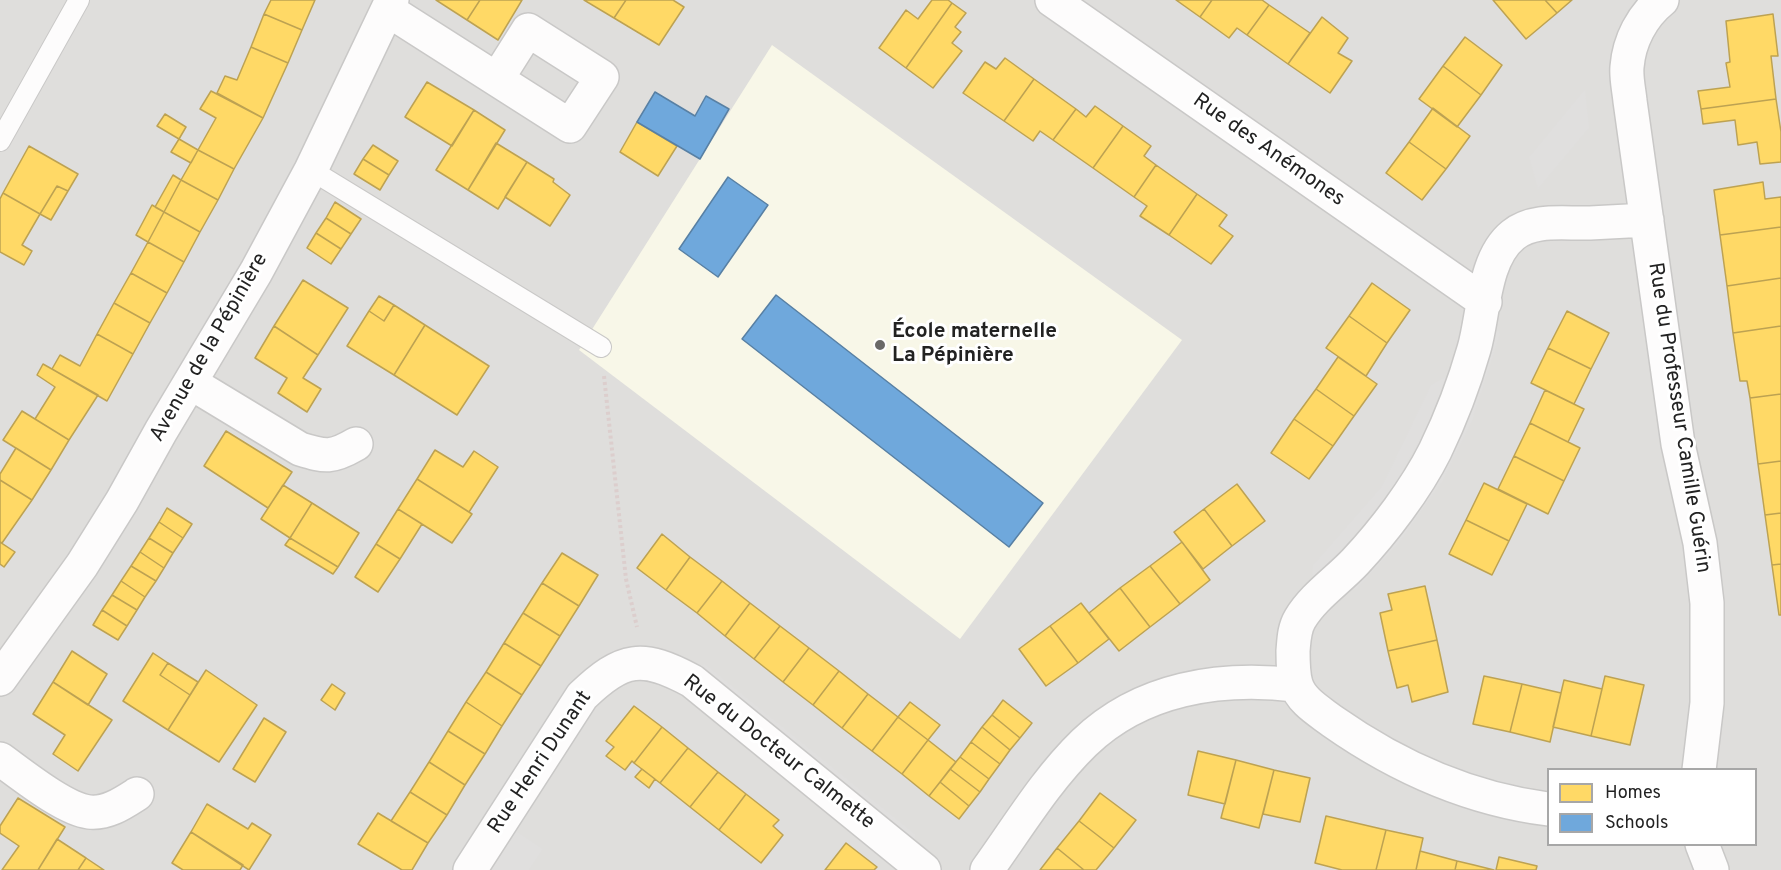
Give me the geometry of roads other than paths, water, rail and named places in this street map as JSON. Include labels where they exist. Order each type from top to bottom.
[{"type":"street","name":"Rue des Anémones","points":[[1052,0],[1485,302]]},
{"type":"street","name":"Rue du Professeur Camille Guérin","points":[[1662,0],[1640,25],[1631,45],[1627,67],[1678,444],[1700,543],[1707,603],[1707,703],[1699,768]]},
{"type":"street","points":[[390,5],[497,80]]},
{"type":"street","name":"Avenue de la Pépinière","points":[[0,679],[82,565],[256,272],[311,170],[390,5]]},
{"type":"street","points":[[1547,809],[1470,791],[1415,770],[1369,745],[1330,719],[1305,699],[1296,685],[1293,661],[1294,633],[1308,607],[1378,535],[1406,497],[1434,452],[1455,404],[1474,349],[1495,258],[1506,241],[1514,234],[1534,225],[1546,223],[1647,220]]},
{"type":"street","points":[[191,383],[300,449],[319,455],[339,454],[356,444]]},
{"type":"street","name":"Rue Henri Dunant","points":[[470,870],[582,696],[602,677],[633,664]]},
{"type":"street","name":"Rue du Docteur Calmette","points":[[633,664],[671,670],[692,681],[924,870]]},
{"type":"street","points":[[987,870],[1069,759],[1101,728],[1120,714],[1164,694],[1199,686],[1266,682],[1296,685]]},
{"type":"street","points":[[0,759],[24,777],[75,808],[91,812],[104,810],[137,794]]},
{"type":"street","points":[[1703,846],[1712,870]]},
{"type":"lane","points":[[0,141],[79,0]]},
{"type":"lane","points":[[311,170],[601,347]]},
{"type":"place","name":"École maternelle La Pépinière","points":[[880,345]]}]
